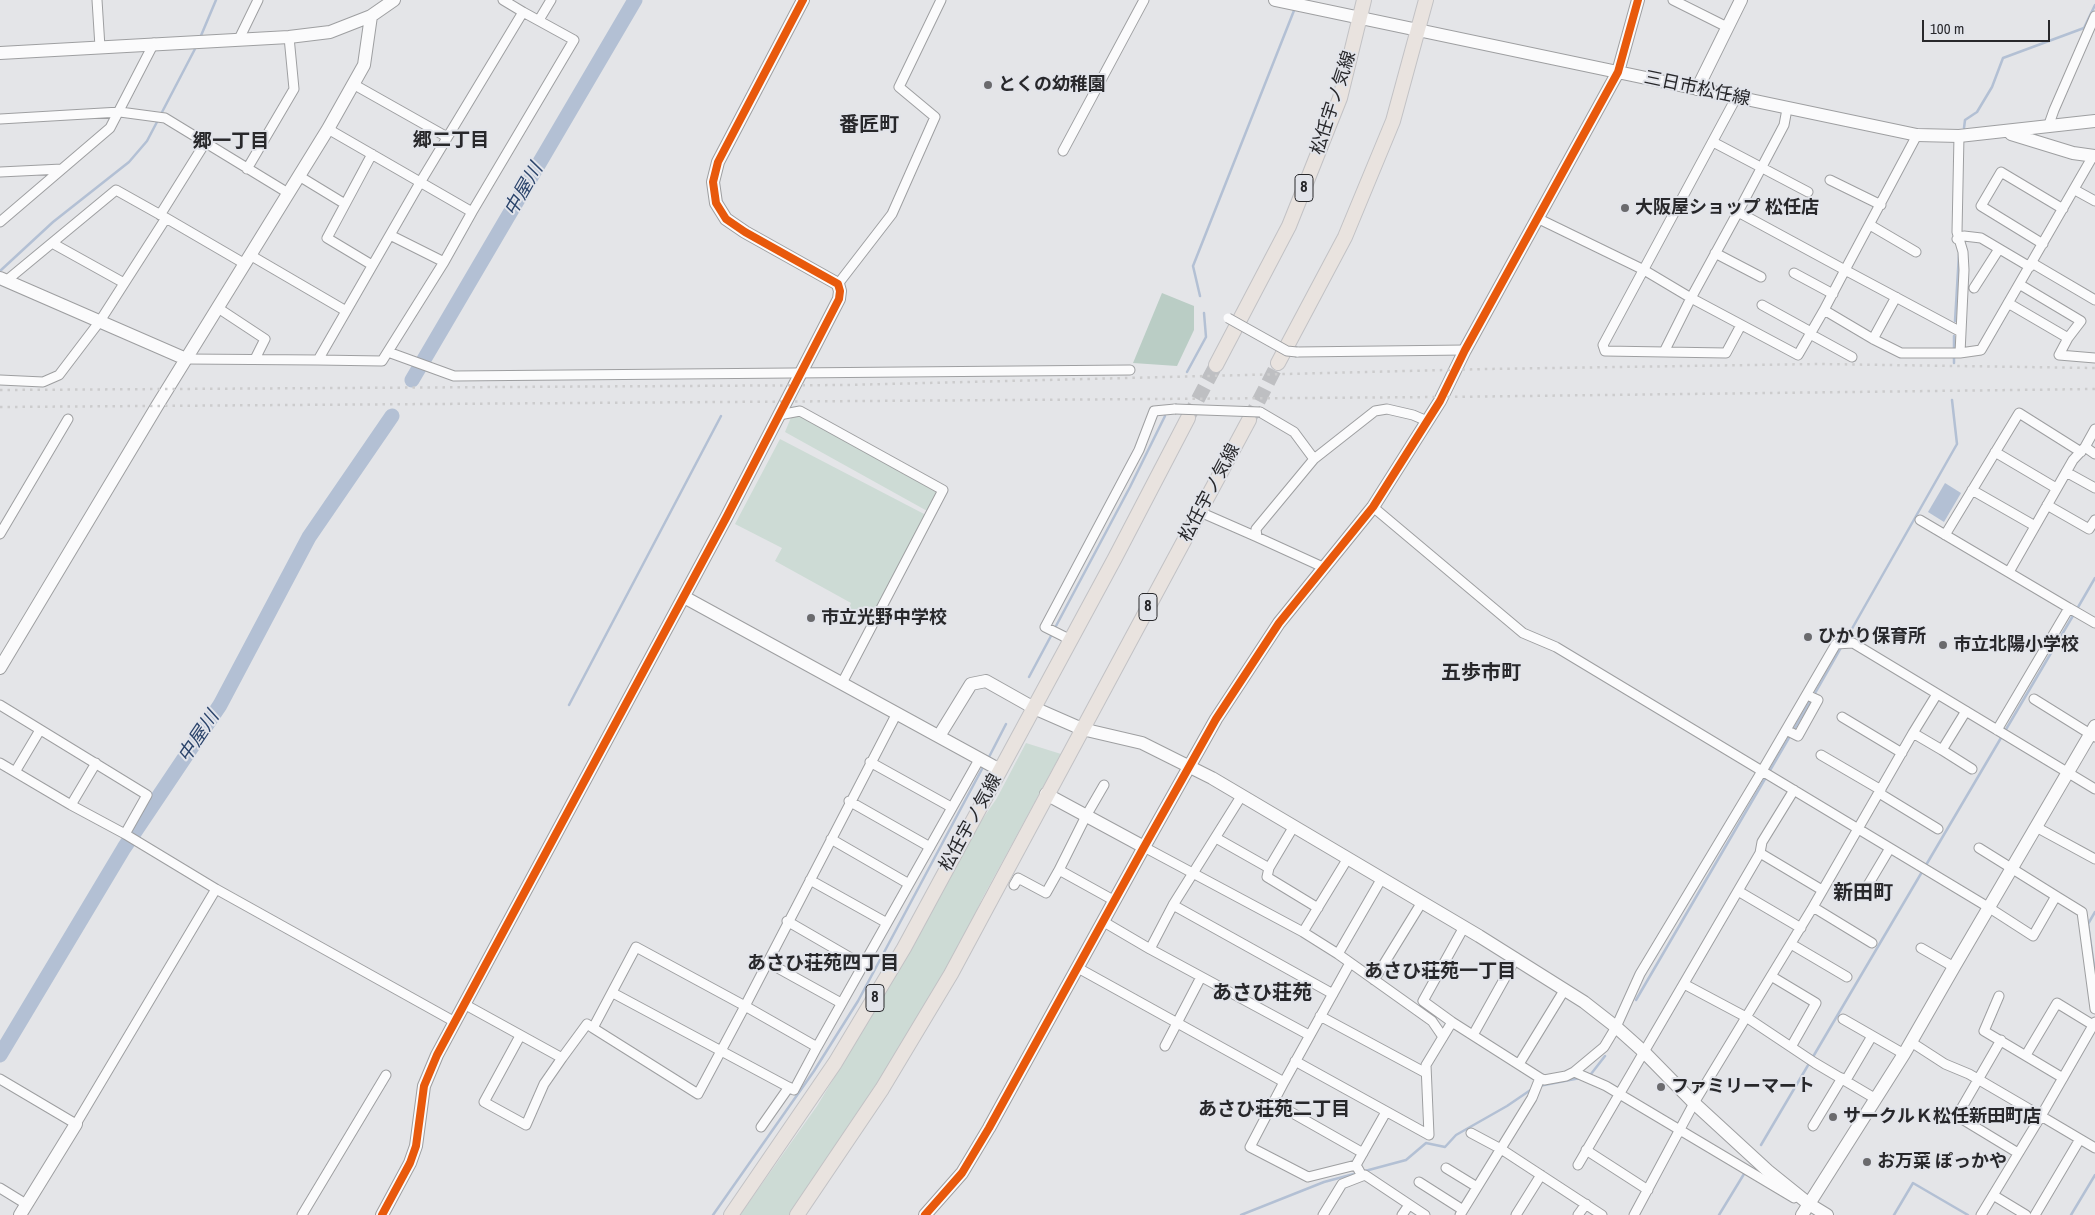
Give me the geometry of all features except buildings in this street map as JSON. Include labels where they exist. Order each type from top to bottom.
[{"type":"main road","name":"松任宇ノ気線","points":[[1216,365],[1289,226],[1340,98],[1364,0]]},
{"type":"main road","points":[[1278,363],[1345,237],[1393,121],[1426,0]]},
{"type":"main road","name":"松任宇ノ気線","points":[[797,1215],[878,1096],[950,974],[1046,794],[1254,416]]},
{"type":"main road","name":"松任宇ノ気線","points":[[731,1215],[801,1115],[867,1011],[1034,708],[1188,418]]},
{"type":"street","points":[[97,0],[100,47]]},
{"type":"street","points":[[238,39],[258,0]]},
{"type":"street","points":[[0,53],[289,37],[330,32],[371,16],[394,0]]},
{"type":"street","points":[[3,280],[186,359],[382,361],[444,262],[574,40],[503,0]]},
{"type":"street","points":[[539,20],[550,0]]},
{"type":"street","points":[[382,1215],[410,1163],[416,1146],[424,1086],[437,1056],[684,597],[839,299],[840,291],[838,284],[745,232],[726,219],[716,203],[713,182],[718,162],[803,0]]},
{"type":"street","points":[[838,284],[892,214],[935,117],[899,87],[941,0]]},
{"type":"street","points":[[1063,150],[1144,0]]},
{"type":"street","name":"三日市松任線","points":[[1276,0],[1917,135],[1959,136],[2095,121]]},
{"type":"street","points":[[925,1215],[966,1165],[989,1128],[1216,720],[1279,623],[1373,507],[1442,397],[1465,350],[1618,72],[1638,0]]},
{"type":"street","points":[[1673,0],[1727,27]]},
{"type":"street","points":[[1690,9],[1695,0]]},
{"type":"street","points":[[1696,89],[1741,0]]},
{"type":"street","points":[[318,360],[421,181],[523,12]]},
{"type":"street","points":[[0,668],[186,359],[328,129],[364,65],[371,16]]},
{"type":"street","points":[[2048,127],[2054,110],[2092,30],[2095,16]]},
{"type":"street","points":[[247,168],[294,89],[289,37]]},
{"type":"street","points":[[0,222],[110,128],[120,112],[154,43]]},
{"type":"street","points":[[353,84],[447,137]]},
{"type":"street","points":[[1736,98],[1604,345],[1605,351],[1726,353],[1741,325]]},
{"type":"street","points":[[1664,352],[1784,125],[1787,109]]},
{"type":"street","points":[[0,119],[120,112],[160,117],[288,193]]},
{"type":"street","points":[[328,129],[472,212]]},
{"type":"street","points":[[1824,310],[1901,353],[1960,354],[1981,350],[2094,156],[2073,153],[2006,132]]},
{"type":"street","points":[[1537,218],[1644,270],[1798,355],[1833,294],[1917,135]]},
{"type":"street","points":[[1959,136],[1958,238],[1964,270],[1960,354]]},
{"type":"street","points":[[1713,142],[1808,192]]},
{"type":"street","points":[[0,380],[43,382],[60,375],[100,321],[124,283],[205,143]]},
{"type":"street","points":[[372,154],[327,238],[372,265]]},
{"type":"street","points":[[0,172],[62,169]]},
{"type":"street","points":[[2043,244],[1981,206],[2001,172],[2064,209]]},
{"type":"street","points":[[299,176],[345,204]]},
{"type":"street","points":[[1830,180],[1881,205]]},
{"type":"street","points":[[3,280],[52,243],[116,190],[346,310]]},
{"type":"street","points":[[2075,190],[2095,201]]},
{"type":"street","points":[[1738,212],[1961,332]]},
{"type":"street","points":[[1870,225],[1916,252]]},
{"type":"street","points":[[390,235],[444,262]]},
{"type":"street","points":[[1958,238],[1964,236],[1981,238],[2095,300]]},
{"type":"street","points":[[52,243],[124,283]]},
{"type":"street","points":[[1974,288],[1999,249]]},
{"type":"street","points":[[1715,253],[1762,277]]},
{"type":"street","points":[[1794,272],[1833,294]]},
{"type":"street","points":[[2019,284],[2081,321],[2068,338],[2059,355],[2095,358]]},
{"type":"street","points":[[1873,339],[1896,298]]},
{"type":"street","points":[[2008,303],[2068,338]]},
{"type":"street","points":[[1762,305],[1852,358]]},
{"type":"street","points":[[218,308],[265,339],[255,359]]},
{"type":"street","points":[[1228,318],[1287,351],[1465,350]]},
{"type":"street","points":[[388,352],[454,376],[1130,370]]},
{"type":"street","points":[[1070,640],[1045,627],[1139,450],[1154,411],[1175,409],[1254,416],[1294,432],[1314,459]]},
{"type":"street","points":[[1257,537],[1256,529],[1314,459],[1374,411],[1387,409],[1413,414],[1427,421]]},
{"type":"street","points":[[779,415],[800,411],[943,490],[842,683]]},
{"type":"street","points":[[1945,535],[2019,413],[2083,450],[2095,454]]},
{"type":"street","points":[[0,534],[68,419]]},
{"type":"street","points":[[2009,572],[2056,488],[2083,450],[2095,429]]},
{"type":"street","points":[[1995,452],[2056,488]]},
{"type":"street","points":[[2066,472],[2095,488]]},
{"type":"street","points":[[1972,490],[2035,526]]},
{"type":"street","points":[[2047,505],[2090,529],[2095,520]]},
{"type":"street","points":[[1373,507],[1523,633],[1556,647],[1924,868],[2033,936],[2056,896]]},
{"type":"street","points":[[1200,512],[1325,568]]},
{"type":"street","points":[[1920,520],[2095,623]]},
{"type":"street","points":[[684,597],[1000,770]]},
{"type":"street","points":[[2001,732],[2073,610]]},
{"type":"street","points":[[1420,1182],[1462,1212],[1532,1098],[1537,1084],[1544,1080],[1575,1073],[1604,1046],[1616,1027],[1640,974],[1766,773],[1786,730],[1836,644],[1852,643],[2095,789]]},
{"type":"street","points":[[939,736],[971,684],[986,680],[1034,708],[1082,729],[1142,743],[1190,766],[1382,878],[1565,989],[1616,1027],[1644,1052],[1806,1210]]},
{"type":"street","points":[[1786,730],[1798,736],[1818,700],[1807,694]]},
{"type":"street","points":[[1634,1215],[1674,1137],[1681,1130],[1694,1102],[1801,928],[1937,694]]},
{"type":"street","points":[[1806,1210],[1904,1054],[1988,907],[2093,733],[2034,699]]},
{"type":"street","points":[[0,705],[148,795],[129,836]]},
{"type":"street","points":[[1942,750],[1966,711]]},
{"type":"street","points":[[520,1036],[484,1102],[526,1124],[544,1084],[586,1024],[698,1094],[810,880],[849,801],[897,713]]},
{"type":"street","points":[[1842,717],[1902,753]]},
{"type":"street","points":[[16,772],[40,730]]},
{"type":"street","points":[[1913,733],[1972,769]]},
{"type":"street","points":[[1821,755],[1938,829]]},
{"type":"street","points":[[613,993],[794,1090],[841,1003],[980,758]]},
{"type":"street","points":[[870,762],[951,807]]},
{"type":"street","points":[[0,763],[71,805],[129,836],[216,889],[455,1022]]},
{"type":"street","points":[[71,805],[96,763]]},
{"type":"street","points":[[1014,885],[1018,878],[1046,893],[1104,785]]},
{"type":"street","points":[[1578,1164],[1760,853],[1762,842],[1794,790]]},
{"type":"street","points":[[1046,794],[1303,932],[1338,954],[1432,1020],[1443,1037]]},
{"type":"street","points":[[1150,950],[1173,905],[1242,795]]},
{"type":"street","points":[[849,801],[930,847]]},
{"type":"street","points":[[1294,826],[1269,868],[1267,878],[1318,908]]},
{"type":"street","points":[[2036,827],[2095,859]]},
{"type":"street","points":[[1216,838],[1269,868]]},
{"type":"street","points":[[831,839],[909,884]]},
{"type":"street","points":[[1868,885],[1890,848]]},
{"type":"street","points":[[1979,848],[2082,912],[2095,1009]]},
{"type":"street","points":[[1760,853],[1822,890]]},
{"type":"street","points":[[1303,932],[1348,858]]},
{"type":"street","points":[[1059,870],[1115,901]]},
{"type":"street","points":[[1338,954],[1382,878]]},
{"type":"street","points":[[810,880],[887,923]]},
{"type":"street","points":[[0,1188],[23,1210],[216,889]]},
{"type":"street","points":[[1738,891],[1801,928]]},
{"type":"street","points":[[1374,980],[1422,902]]},
{"type":"street","points":[[1173,905],[1333,994]]},
{"type":"street","points":[[1813,907],[1872,943]]},
{"type":"street","points":[[787,921],[863,965]]},
{"type":"street","points":[[1104,922],[1150,950],[1309,1036]]},
{"type":"street","points":[[1464,927],[1423,1001],[1452,1022],[1519,1064],[1537,1084]]},
{"type":"street","points":[[1791,944],[1846,977]]},
{"type":"street","points":[[593,1028],[636,947],[745,1006],[817,1048]]},
{"type":"street","points":[[1921,948],[1954,967]]},
{"type":"street","points":[[1473,1035],[1516,958]]},
{"type":"street","points":[[767,962],[841,1003]]},
{"type":"street","points":[[1350,964],[1250,1147],[1308,1177],[1357,1166]]},
{"type":"street","points":[[1078,968],[1284,1082]]},
{"type":"street","points":[[1771,976],[1816,1003],[1791,1047]]},
{"type":"street","points":[[1165,1046],[1201,977]]},
{"type":"street","points":[[1684,984],[1746,1017],[1811,1060],[1876,1099]]},
{"type":"street","points":[[1519,1064],[1565,989]]},
{"type":"street","points":[[1999,996],[1984,1031],[2063,1078]]},
{"type":"street","points":[[1981,1215],[2094,1024],[2057,1003],[2026,1055]]},
{"type":"street","points":[[464,1004],[562,1058]]},
{"type":"street","points":[[1320,1016],[1426,1073]]},
{"type":"street","points":[[1843,1019],[1904,1054]]},
{"type":"street","points":[[1296,1061],[1429,1136],[1426,1065],[1452,1022]]},
{"type":"street","points":[[1813,1126],[1872,1036]]},
{"type":"street","points":[[2001,1040],[1957,1116],[2018,1153]]},
{"type":"street","points":[[1911,1042],[1945,1064],[1978,1079],[2095,1148]]},
{"type":"street","points":[[1575,1073],[1590,1081],[1606,1086],[1681,1130],[1792,1197],[1806,1210],[1827,1215]]},
{"type":"street","points":[[302,1215],[386,1075]]},
{"type":"street","points":[[0,1080],[76,1124]]},
{"type":"street","points":[[761,1127],[789,1087]]},
{"type":"street","points":[[1273,1102],[1363,1153]]},
{"type":"street","points":[[1357,1166],[1386,1112]]},
{"type":"street","points":[[1471,1133],[1501,1149],[1602,1215]]},
{"type":"street","points":[[2035,1215],[2080,1139]]},
{"type":"street","points":[[1586,1150],[1648,1190]]},
{"type":"street","points":[[1357,1166],[1362,1176]]},
{"type":"street","points":[[1446,1168],[1477,1187]]},
{"type":"street","points":[[1322,1215],[1342,1184],[1365,1175],[1425,1215]]},
{"type":"street","points":[[1516,1215],[1541,1176]]},
{"type":"street","points":[[1993,1195],[2026,1215]]},
{"type":"street","points":[[1578,1215],[1586,1204]]},
{"type":"street","points":[[1402,1215],[1409,1205]]},
{"type":"shaded area","points":[[792,415],[801,416],[936,489],[939,494],[929,512],[785,432]]},
{"type":"shaded area","points":[[780,439],[926,515],[869,623],[847,613],[851,603],[775,561],[782,548],[735,524]]},
{"type":"shaded area","points":[[1026,743],[1061,754],[982,899],[967,933],[905,1039],[866,1102],[790,1215],[740,1215],[817,1106],[854,1045],[921,931],[975,830],[997,798]]},
{"type":"green space","points":[[1162,293],[1194,306],[1194,330],[1177,366],[1133,363]]},
{"type":"water","points":[[1945,483],[1961,493],[1944,522],[1928,512]]},
{"type":"waterway","points":[[200,38],[216,0]]},
{"type":"waterway","name":"中屋川","points":[[412,380],[635,0]]},
{"type":"waterway","points":[[1964,128],[1965,120],[1977,112],[1992,87],[2003,58],[2084,28],[2095,5]]},
{"type":"waterway","points":[[1200,296],[1193,266],[1295,8]]},
{"type":"waterway","points":[[160,116],[196,47]]},
{"type":"waterway","points":[[0,271],[53,222],[129,162],[147,141],[158,120]]},
{"type":"waterway","points":[[1955,321],[1959,254]]},
{"type":"waterway","points":[[1187,372],[1206,337],[1204,313]]},
{"type":"waterway","points":[[1954,336],[1954,350]]},
{"type":"waterway","points":[[1954,355],[1954,363]]},
{"type":"waterway","points":[[1845,641],[1957,444],[1952,400]]},
{"type":"waterway","name":"中屋川","points":[[0,1055],[124,848],[220,705],[309,537],[392,416]]},
{"type":"waterway","points":[[569,705],[721,416]]},
{"type":"waterway","points":[[1056,626],[1130,487],[1165,416]]},
{"type":"waterway","points":[[2077,609],[2095,578]]},
{"type":"waterway","points":[[1761,1145],[2074,614]]},
{"type":"waterway","points":[[1029,677],[1052,634]]},
{"type":"waterway","points":[[1814,695],[1842,646]]},
{"type":"waterway","points":[[1636,1000],[1811,700]]},
{"type":"waterway","points":[[989,757],[1006,724]]},
{"type":"waterway","points":[[713,1215],[814,1071],[858,1001],[982,769]]},
{"type":"waterway","points":[[2095,912],[2088,924],[2095,973]]},
{"type":"waterway","points":[[1588,1075],[1591,1074],[1605,1056]]},
{"type":"waterway","points":[[1539,1086],[1580,1078]]},
{"type":"waterway","points":[[1241,1215],[1324,1182],[1406,1160],[1426,1143],[1445,1147],[1456,1135],[1507,1106],[1532,1089]]},
{"type":"waterway","points":[[1719,1215],[1744,1174]]},
{"type":"waterway","points":[[2071,1215],[2095,1175]]},
{"type":"waterway","points":[[1894,1215],[1913,1183],[1968,1215]]},
{"type":"tunnel","points":[[1249,420],[1278,363]]},
{"type":"tunnel","points":[[1188,418],[1216,365]]},
{"type":"railway","points":[[0,390],[847,385],[1485,369],[1819,364],[2095,368]]},
{"type":"railway","points":[[0,407],[1442,397],[2095,389]]},
{"type":"cycle path","points":[[382,1215],[410,1163],[416,1146],[424,1086],[437,1055],[726,518],[839,299],[840,291],[838,284],[745,232],[726,219],[716,203],[713,182],[718,162],[803,0]]},
{"type":"cycle path","points":[[925,1215],[962,1173],[989,1128],[1216,719],[1279,623],[1373,507],[1440,401],[1465,350],[1618,72],[1638,0]]},
{"type":"place","name":"とくの幼稚園","points":[[988,85]]},
{"type":"place","name":"大阪屋ショップ 松任店","points":[[1625,208]]},
{"type":"place","name":"市立光野中学校","points":[[811,618]]},
{"type":"place","name":"ひかり保育所","points":[[1808,637]]},
{"type":"place","name":"市立北陽小学校","points":[[1943,645]]},
{"type":"place","name":"ファミリーマート","points":[[1661,1087]]},
{"type":"place","name":"サークルＫ松任新田町店","points":[[1833,1117]]},
{"type":"place","name":"お万菜 ぽっかや","points":[[1867,1162]]},
{"type":"district","name":"番匠町","points":[[869,126]]},
{"type":"district","name":"郷二丁目","points":[[451,141]]},
{"type":"district","name":"郷一丁目","points":[[231,142]]},
{"type":"district","name":"五歩市町","points":[[1481,674]]},
{"type":"district","name":"新田町","points":[[1863,894]]},
{"type":"district","name":"あさひ荘苑四丁目","points":[[823,964]]},
{"type":"district","name":"あさひ荘苑一丁目","points":[[1440,972]]},
{"type":"district","name":"あさひ荘苑","points":[[1262,994]]},
{"type":"district","name":"あさひ荘苑二丁目","points":[[1274,1110]]}]
